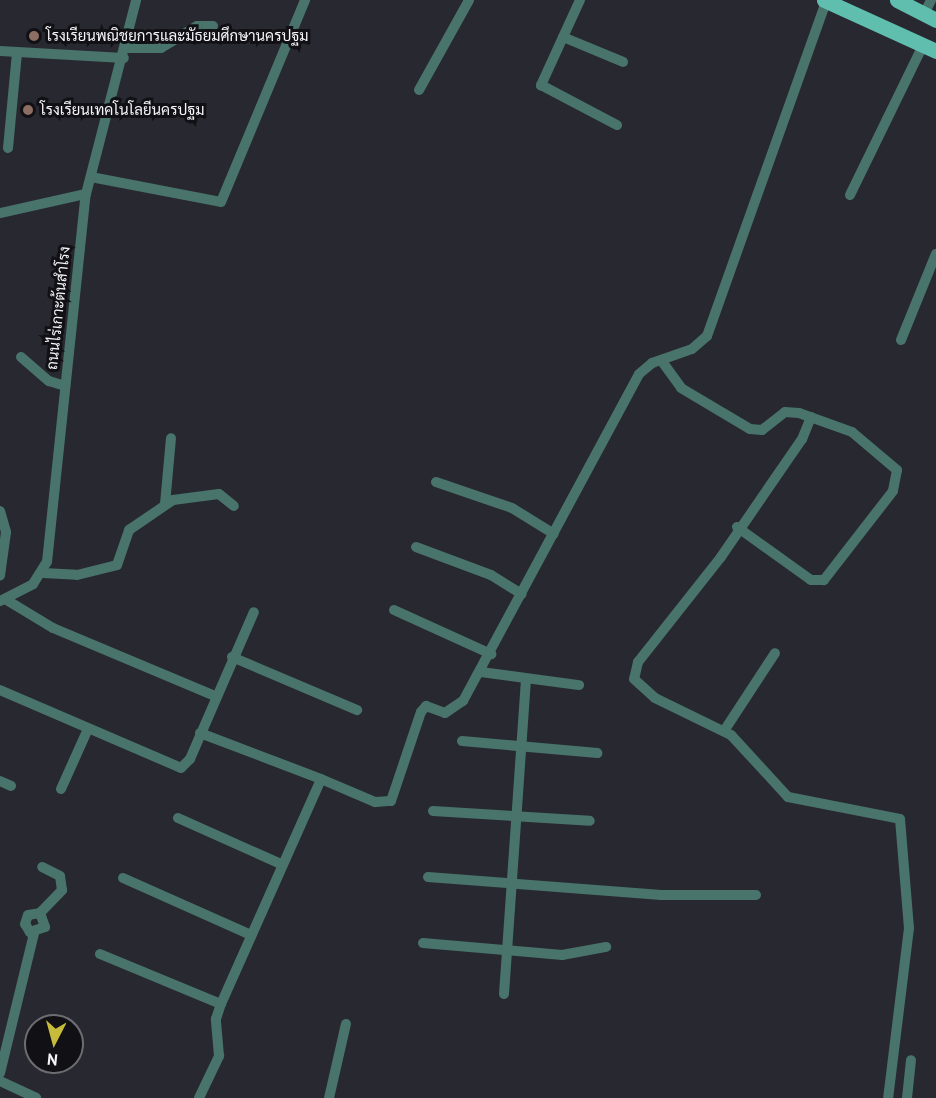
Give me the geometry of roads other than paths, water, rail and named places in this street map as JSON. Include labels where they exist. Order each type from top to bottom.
[{"type":"main road","points":[[825,0],[930,48]]},
{"type":"main road","points":[[897,0],[930,11]]},
{"type":"street","name":"ถนนไร่เกาะต้นสำโรง","points":[[43,573],[86,194],[126,53],[136,0]]},
{"type":"street","points":[[91,177],[221,202],[304,0]]},
{"type":"street","points":[[419,90],[469,0]]},
{"type":"street","points":[[580,0],[564,37],[541,80],[543,90],[617,125]]},
{"type":"street","points":[[201,733],[389,804],[421,712],[426,706],[453,711],[481,672],[639,374],[661,360],[692,349],[710,330],[825,0]]},
{"type":"street","points":[[0,51],[126,53],[161,48],[197,26],[213,26]]},
{"type":"street","points":[[564,37],[623,62]]},
{"type":"street","points":[[850,195],[930,48]]},
{"type":"street","points":[[8,148],[17,52]]},
{"type":"street","points":[[0,213],[86,194]]},
{"type":"street","points":[[901,340],[936,254]]},
{"type":"street","points":[[21,357],[65,386]]},
{"type":"street","points":[[661,360],[681,388],[750,429],[762,430],[789,411],[811,417],[852,432],[885,456],[899,476],[893,491],[829,576],[818,582],[737,527]]},
{"type":"street","points":[[811,417],[802,439],[737,527],[721,557],[634,673],[643,690],[724,731],[742,744],[760,771],[788,797],[900,819],[909,928],[888,1098]]},
{"type":"street","points":[[165,504],[171,438]]},
{"type":"street","points":[[436,482],[512,508],[554,534]]},
{"type":"street","points":[[214,696],[53,628],[3,600],[43,573],[77,575],[117,565],[129,530],[165,504],[219,494],[234,506]]},
{"type":"street","points":[[0,511],[6,532],[0,576]]},
{"type":"street","points":[[416,547],[490,575],[522,594]]},
{"type":"street","points":[[394,610],[491,654]]},
{"type":"street","points":[[0,690],[181,768],[190,759],[214,696],[254,612]]},
{"type":"street","points":[[724,731],[775,653]]},
{"type":"street","points":[[232,657],[357,710]]},
{"type":"street","points":[[481,672],[526,680],[579,684]]},
{"type":"street","points":[[504,994],[526,680]]},
{"type":"street","points":[[61,789],[88,729]]},
{"type":"street","points":[[462,741],[597,753]]},
{"type":"street","points":[[199,1098],[219,1056],[216,1019],[220,1004],[249,934],[321,779]]},
{"type":"street","points":[[0,781],[11,786]]},
{"type":"street","points":[[433,811],[590,821]]},
{"type":"street","points":[[178,818],[281,864]]},
{"type":"street","points":[[0,1073],[33,933],[45,927],[40,913],[62,887],[60,876],[42,867]]},
{"type":"street","points":[[428,877],[661,895],[756,895]]},
{"type":"street","points":[[123,878],[249,934]]},
{"type":"street","points":[[423,943],[578,955],[606,947]]},
{"type":"street","points":[[100,954],[220,1004]]},
{"type":"street","points":[[329,1098],[346,1024]]},
{"type":"street","points":[[907,1098],[911,1060]]},
{"type":"street","points":[[0,1081],[34,1098]]},
{"type":"place","name":"โรงเรียนพณิชยการและมัธยมศึกษานครปฐม","points":[[34,36]]},
{"type":"place","name":"โรงเรียนเทคโนโลยีนครปฐม","points":[[28,110]]}]
